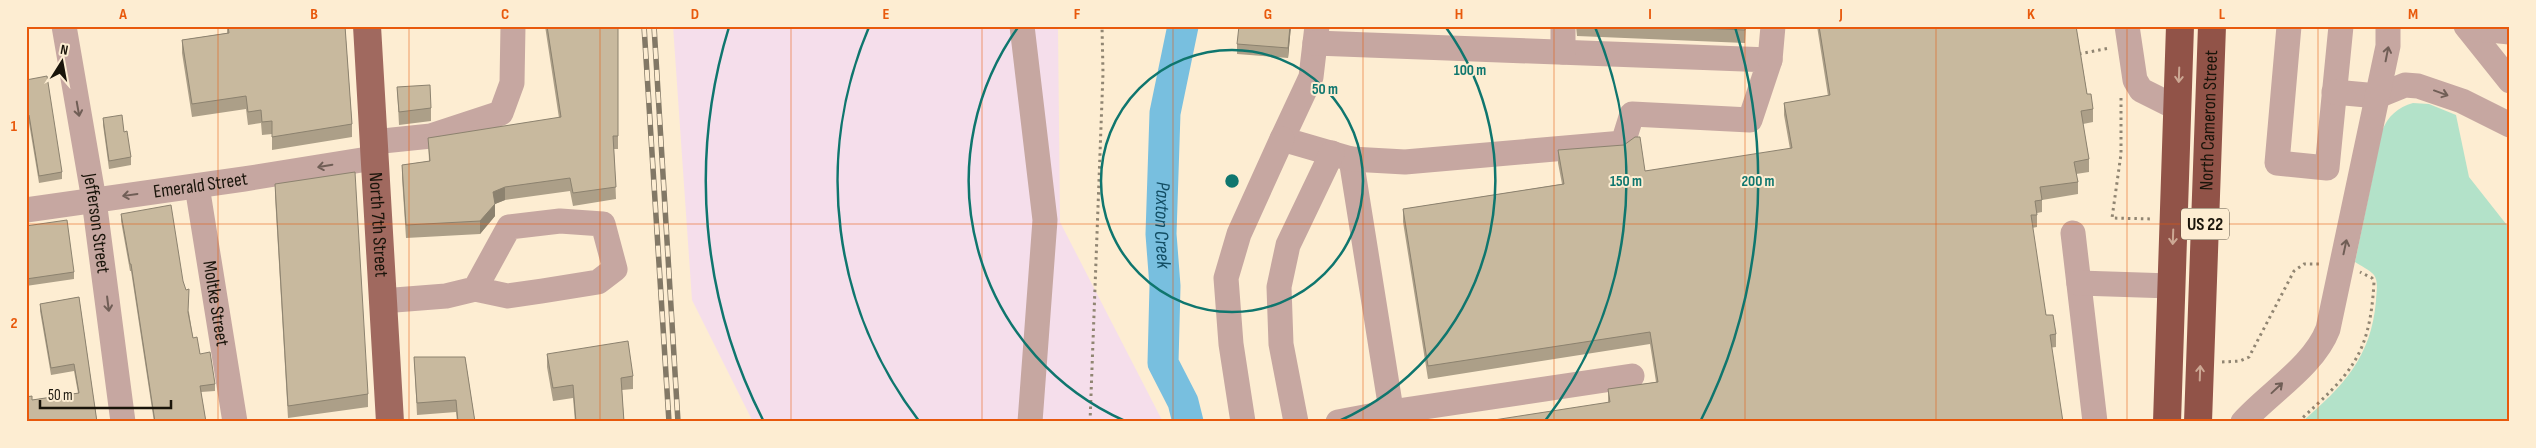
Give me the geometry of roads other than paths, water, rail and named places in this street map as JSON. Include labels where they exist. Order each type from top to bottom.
[{"type":"highway","name":"North Cameron Street","points":[[2167,422],[2180,26]]},
{"type":"highway","name":"North Cameron Street","points":[[2198,422],[2212,26]]},
{"type":"main road","name":"North 7th Street","points":[[367,26],[390,422]]},
{"type":"street","name":"Jefferson Street","points":[[64,26],[94,200],[123,422]]},
{"type":"street","name":"Emerald Street","points":[[26,210],[197,186],[373,150],[431,136],[502,113],[512,83],[513,26]]},
{"type":"street","points":[[1022,26],[1045,220],[1030,422]]},
{"type":"street","points":[[1563,26],[1563,52]]},
{"type":"street","points":[[1282,139],[1342,156],[1405,162],[1623,143],[1632,114],[1750,120],[1770,60],[1773,26]]},
{"type":"street","points":[[2289,26],[2277,163],[2328,168],[2341,26]]},
{"type":"street","points":[[2243,422],[2312,355],[2324,340],[2331,318],[2378,96],[2388,46],[2388,26]]},
{"type":"street","points":[[2467,27],[2510,32]]},
{"type":"street","points":[[2467,27],[2510,81]]},
{"type":"street","points":[[1243,422],[1231,344],[1226,278],[1239,234],[1311,77],[1316,35],[1563,52],[1770,60]]},
{"type":"street","points":[[2122,37],[2141,90],[2177,108]]},
{"type":"street","points":[[2334,92],[2378,96],[2405,85],[2418,86],[2462,101],[2510,125]]},
{"type":"street","points":[[1342,156],[1392,417]]},
{"type":"street","points":[[1296,422],[1281,344],[1279,287],[1288,245],[1342,156]]},
{"type":"street","name":"Moltke Street","points":[[197,186],[236,422]]},
{"type":"street","points":[[382,300],[446,296],[475,290],[508,296],[598,282],[615,269],[603,224],[560,221],[509,227],[475,290]]},
{"type":"street","points":[[2073,233],[2095,422]]},
{"type":"street","points":[[2079,283],[2171,286]]},
{"type":"street","points":[[1338,422],[1392,417],[1632,376]]},
{"type":"waterway","name":"Paxton Creek","points":[[1183,26],[1165,113],[1161,234],[1165,286],[1163,363],[1183,402],[1188,422]]},
{"type":"railway","points":[[644,26],[669,422]]},
{"type":"railway","points":[[654,26],[678,422]]}]
